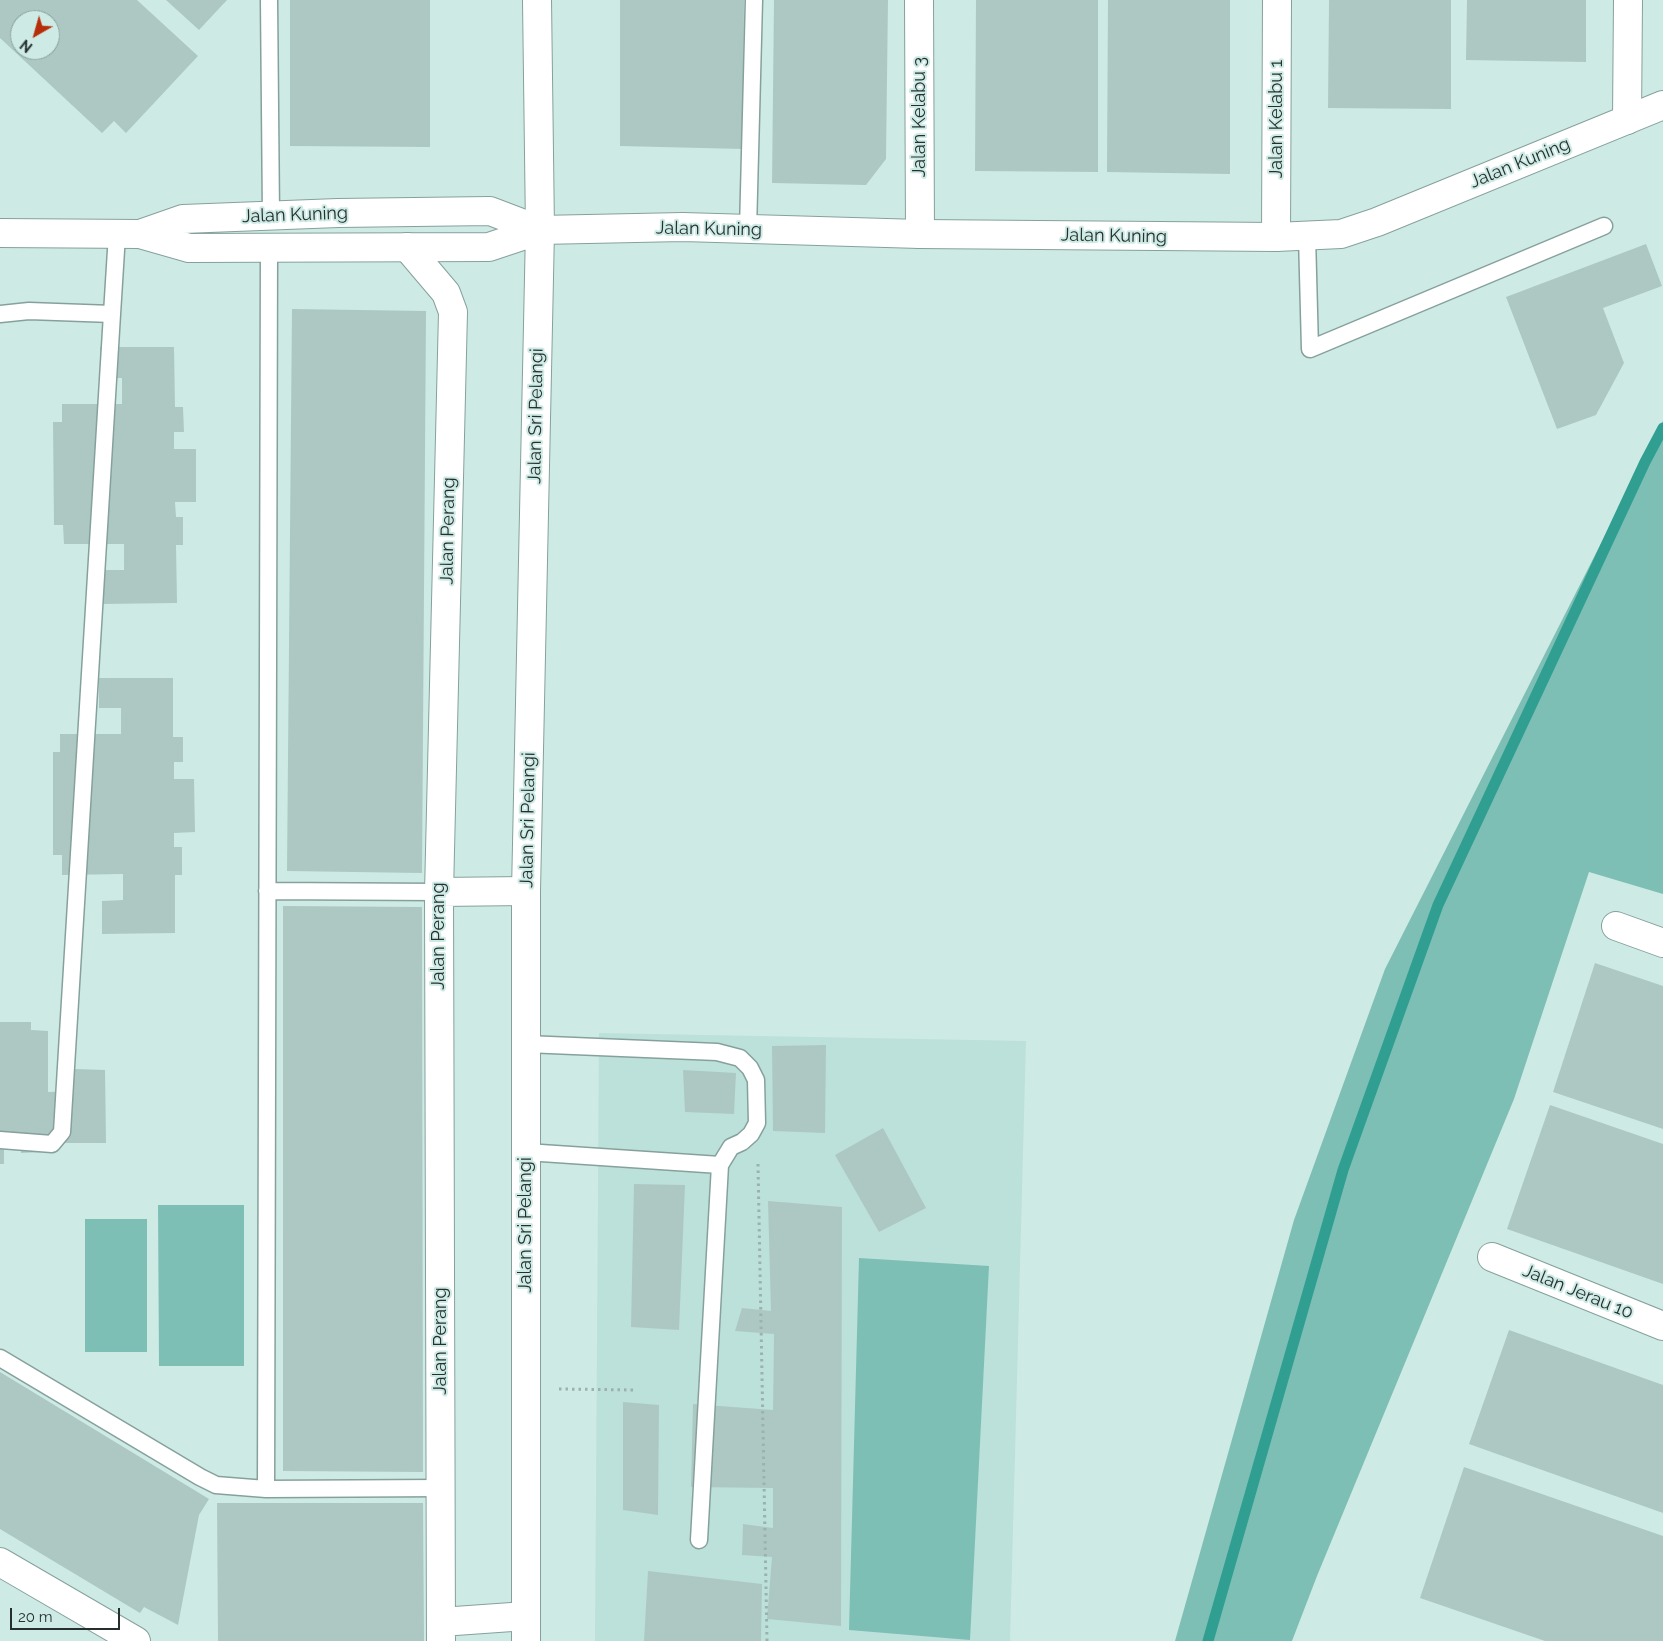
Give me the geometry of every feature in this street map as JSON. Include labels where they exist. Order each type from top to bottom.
[{"type":"street","name":"Jalan Sri Pelangi","points":[[526,1628],[526,890],[540,230],[538,0]]},
{"type":"street","name":"Jalan Kelabu 3","points":[[919,0],[920,234]]},
{"type":"street","name":"Jalan Kelabu 1","points":[[1276,237],[1277,0]]},
{"type":"street","points":[[1627,120],[1628,0]]},
{"type":"street","name":"Jalan Kuning","points":[[0,233],[129,234],[188,248],[489,247],[540,230],[683,227],[920,234],[1276,237],[1341,234],[1377,222],[1663,104]]},
{"type":"street","name":"Jalan Kuning","points":[[129,234],[183,219],[338,213],[490,211],[540,230]]},
{"type":"street","name":"Jalan Perang","points":[[407,247],[446,293],[454,312],[439,892],[441,1631]]},
{"type":"street","points":[[439,892],[526,890]]},
{"type":"street","points":[[1616,926],[1663,942]]},
{"type":"street","name":"Jalan Jerau 10","points":[[1492,1257],[1663,1326]]},
{"type":"street","points":[[0,1562],[136,1641]]},
{"type":"street","points":[[441,1631],[526,1628]]},
{"type":"lane","points":[[269,0],[271,215]]},
{"type":"lane","points":[[748,230],[754,0]]},
{"type":"lane","points":[[1307,236],[1310,349],[1604,226]]},
{"type":"lane","points":[[0,1140],[52,1144],[62,1132],[112,314],[129,234]]},
{"type":"lane","points":[[266,1489],[269,247]]},
{"type":"lane","points":[[0,314],[30,311],[112,314]]},
{"type":"lane","points":[[266,891],[439,892]]},
{"type":"lane","points":[[526,1044],[717,1052],[740,1058],[750,1068],[756,1080],[757,1123],[751,1134],[742,1142],[731,1147],[720,1165],[699,1540]]},
{"type":"lane","points":[[526,1152],[720,1165]]},
{"type":"lane","points":[[0,1358],[216,1485],[232,1488],[266,1489],[442,1488]]},
{"type":"path","points":[[757,1123],[767,1641]]},
{"type":"path","points":[[526,1388],[636,1390]]},
{"type":"shaded area","points":[[599,1033],[1026,1041],[1010,1641],[595,1641]]},
{"type":"green space","points":[[1663,421],[1663,894],[1589,872],[1514,1099],[1317,1576],[1292,1641],[1175,1641],[1294,1220],[1385,969]]},
{"type":"green space","points":[[158,1205],[244,1205],[244,1366],[159,1366]]},
{"type":"green space","points":[[85,1219],[147,1219],[147,1352],[85,1352]]},
{"type":"green space","points":[[859,1258],[989,1266],[970,1640],[849,1630]]},
{"type":"building","points":[[0,0],[137,0],[198,56],[126,133],[114,121],[102,133],[24,60],[60,60],[60,10],[10,10],[10,47],[0,38]]},
{"type":"building","points":[[166,0],[227,0],[199,30]]},
{"type":"building","points":[[290,0],[430,0],[430,147],[290,146]]},
{"type":"building","points":[[620,0],[744,0],[743,149],[620,146]]},
{"type":"building","points":[[774,0],[888,0],[886,159],[866,185],[772,183]]},
{"type":"building","points":[[976,0],[1098,0],[1098,172],[975,171]]},
{"type":"building","points":[[1108,0],[1230,0],[1230,174],[1107,172]]},
{"type":"building","points":[[1329,0],[1451,0],[1451,109],[1328,108]]},
{"type":"building","points":[[1467,0],[1586,0],[1586,62],[1466,60]]},
{"type":"building","points":[[1646,244],[1662,286],[1603,308],[1624,363],[1596,415],[1557,429],[1506,297]]},
{"type":"building","points":[[292,309],[426,311],[422,873],[287,871]]},
{"type":"building","points":[[100,347],[174,347],[175,407],[183,407],[184,432],[174,432],[174,449],[196,449],[196,502],[175,502],[176,517],[183,517],[183,545],[176,545],[177,603],[103,604],[103,570],[124,570],[124,544],[64,544],[63,525],[54,525],[53,422],[62,422],[62,404],[122,404],[122,378],[100,378]]},
{"type":"building","points":[[99,678],[173,678],[173,737],[183,737],[183,762],[174,762],[174,779],[194,779],[195,832],[174,833],[174,847],[182,847],[182,875],[175,875],[175,933],[102,934],[102,901],[123,900],[123,874],[62,875],[62,855],[53,855],[53,752],[60,752],[60,734],[121,734],[121,708],[99,708]]},
{"type":"building","points":[[283,906],[422,907],[423,1472],[283,1471]]},
{"type":"building","points":[[1595,963],[1663,986],[1663,1129],[1553,1092]]},
{"type":"building","points":[[0,1022],[31,1022],[31,1030],[48,1031],[48,1092],[74,1091],[74,1069],[105,1070],[106,1143],[45,1143],[45,1152],[21,1153],[21,1143],[4,1143],[4,1164],[0,1164]]},
{"type":"building","points":[[826,1045],[825,1133],[773,1131],[772,1046]]},
{"type":"building","points":[[683,1070],[736,1073],[734,1114],[685,1112]]},
{"type":"building","points":[[1550,1105],[1663,1144],[1663,1284],[1507,1229]]},
{"type":"building","points":[[883,1128],[926,1208],[879,1232],[835,1155]]},
{"type":"building","points":[[634,1184],[685,1185],[679,1330],[631,1327]]},
{"type":"building","points":[[768,1201],[842,1207],[841,1626],[767,1619],[772,1557],[742,1555],[743,1524],[773,1528],[773,1488],[691,1487],[693,1404],[773,1410],[774,1334],[735,1331],[742,1308],[771,1311]]},
{"type":"building","points":[[1509,1330],[1663,1385],[1663,1513],[1469,1444]]},
{"type":"building","points":[[0,1372],[209,1499],[199,1515],[178,1625],[144,1607],[140,1613],[0,1529]]},
{"type":"building","points":[[623,1402],[659,1405],[658,1515],[623,1510]]},
{"type":"building","points":[[1464,1467],[1663,1536],[1663,1641],[1545,1641],[1420,1598]]},
{"type":"building","points":[[217,1503],[423,1503],[424,1641],[218,1641]]},
{"type":"building","points":[[648,1571],[762,1584],[761,1641],[644,1641]]},
{"type":"waterway","points":[[1208,1641],[1343,1170],[1438,905],[1645,462],[1663,428]]}]
